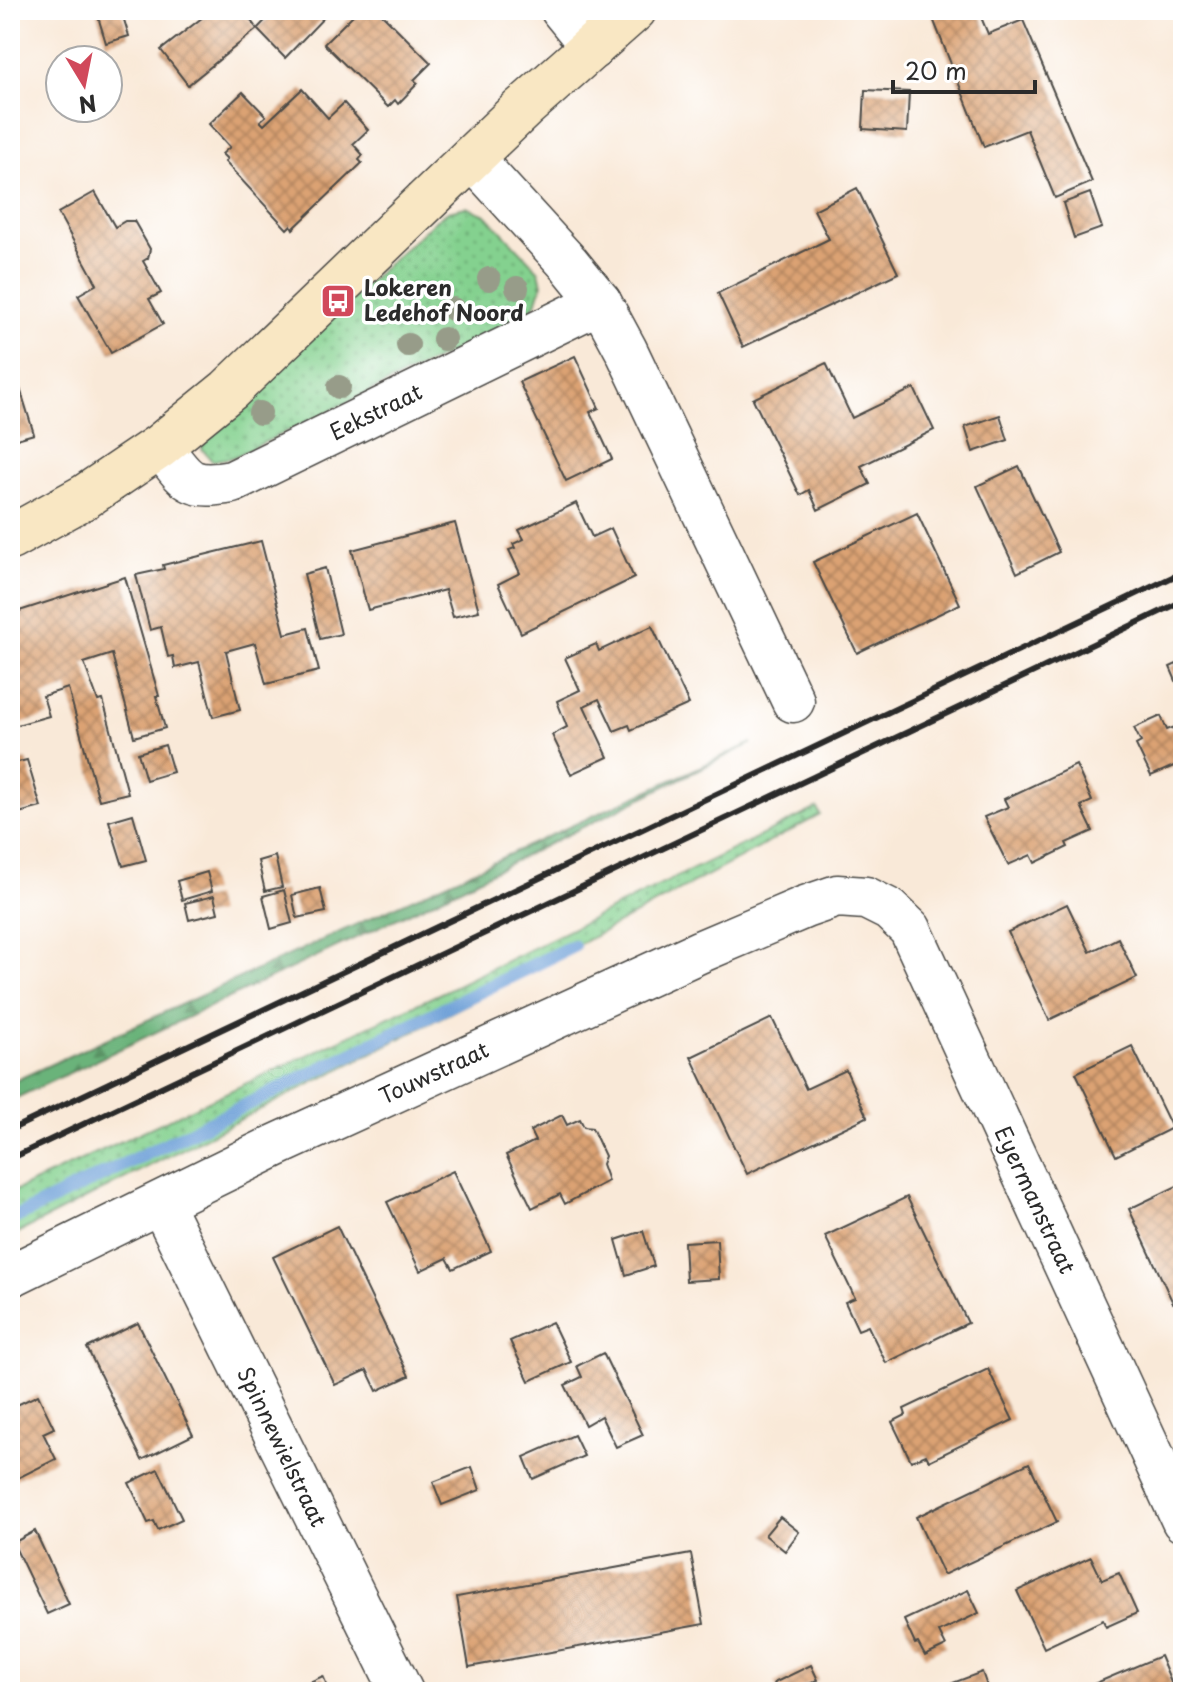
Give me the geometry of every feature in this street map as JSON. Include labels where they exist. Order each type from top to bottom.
[{"type":"street","points":[[562,10],[593,48]]},
{"type":"street","points":[[10,538],[86,496],[160,446],[229,390],[523,108],[634,10]]},
{"type":"street","points":[[473,159],[600,302],[626,350],[793,701]]},
{"type":"street","name":"Eekstraat","points":[[160,446],[188,479],[205,487],[232,482],[600,302]]},
{"type":"street","name":"Touwstraat","points":[[10,1276],[275,1146],[699,952],[837,896],[866,898]]},
{"type":"street","name":"Eyermanstraat","points":[[866,898],[890,910],[910,929],[1183,1521]]},
{"type":"street","name":"Spinnewielstraat","points":[[161,1203],[402,1692]]},
{"type":"green space","points":[[466,207],[486,215],[539,271],[542,284],[536,304],[523,318],[234,457],[212,461],[202,449],[205,432],[435,221],[448,211]]},
{"type":"green space","points":[[752,743],[436,900],[10,1101],[10,1083]]},
{"type":"green space","points":[[817,808],[820,815],[483,996],[10,1237],[10,1193],[447,990]]},
{"type":"building","points":[[96,10],[121,10],[129,36],[106,43]]},
{"type":"building","points":[[212,10],[243,10],[257,29],[188,85],[161,50]]},
{"type":"building","points":[[275,10],[331,10],[285,58],[257,29]]},
{"type":"building","points":[[358,10],[378,10],[431,63],[414,80],[418,83],[398,104],[395,100],[388,107],[324,44]]},
{"type":"building","points":[[939,10],[978,10],[988,34],[1023,20],[1092,182],[1055,198],[1027,130],[984,147],[932,16],[941,13]]},
{"type":"building","points":[[302,89],[328,118],[344,103],[368,130],[353,144],[363,155],[359,160],[362,163],[293,229],[291,225],[287,229],[225,162],[227,159],[222,154],[230,147],[209,124],[243,92],[266,116],[260,121],[264,125]]},
{"type":"building","points":[[865,90],[909,92],[907,132],[863,129]]},
{"type":"building","points":[[857,188],[898,273],[743,347],[718,293],[829,239],[814,210]]},
{"type":"building","points":[[95,192],[115,227],[125,221],[134,221],[150,249],[148,258],[143,261],[161,293],[149,299],[163,324],[111,353],[78,295],[97,284],[58,213]]},
{"type":"building","points":[[1090,193],[1102,228],[1074,238],[1063,203]]},
{"type":"building","points":[[575,356],[599,408],[590,412],[612,459],[566,481],[519,382]]},
{"type":"building","points":[[826,363],[852,418],[914,388],[934,430],[861,466],[870,484],[818,510],[809,490],[800,495],[753,399]]},
{"type":"building","points":[[15,372],[34,434],[10,441],[10,374]]},
{"type":"building","points":[[1000,415],[1008,440],[973,452],[965,427]]},
{"type":"building","points":[[1019,466],[1059,552],[1017,573],[977,486]]},
{"type":"building","points":[[576,503],[592,537],[611,528],[634,578],[521,633],[498,584],[520,573],[509,550],[515,548],[513,544],[524,539],[519,530]]},
{"type":"building","points":[[917,513],[960,604],[857,653],[813,562]]},
{"type":"building","points":[[455,523],[479,611],[453,617],[445,590],[368,610],[352,550]]},
{"type":"building","points":[[261,541],[285,634],[308,628],[319,671],[266,684],[255,643],[226,651],[240,710],[213,717],[199,662],[175,668],[173,656],[168,657],[161,627],[150,630],[136,575],[164,569],[163,565]]},
{"type":"building","points":[[325,568],[341,634],[320,639],[304,574]]},
{"type":"building","points":[[125,577],[165,728],[134,737],[112,654],[84,663],[98,701],[103,700],[128,793],[99,800],[68,688],[43,696],[49,716],[10,727],[10,614]]},
{"type":"building","points":[[652,626],[689,704],[631,730],[629,725],[614,731],[599,699],[584,706],[608,757],[571,774],[552,735],[567,727],[557,701],[580,690],[565,658],[596,644],[599,651]]},
{"type":"building","points":[[1183,661],[1183,697],[1170,667]]},
{"type":"building","points":[[1161,716],[1167,730],[1183,724],[1183,762],[1151,776],[1136,745],[1141,742],[1134,728]]},
{"type":"building","points":[[165,745],[173,772],[146,780],[138,753]]},
{"type":"building","points":[[27,760],[41,807],[15,814],[10,794],[10,764]]},
{"type":"building","points":[[1076,765],[1092,801],[1081,806],[1093,831],[1066,843],[1068,847],[1035,863],[1031,855],[1008,865],[984,817],[1008,807],[1004,799]]},
{"type":"building","points":[[133,814],[146,860],[123,866],[109,821]]},
{"type":"building","points":[[275,856],[282,887],[265,891],[258,861]]},
{"type":"building","points":[[207,872],[212,891],[182,900],[177,881]]},
{"type":"building","points":[[320,888],[326,912],[297,918],[292,895]]},
{"type":"building","points":[[284,890],[292,923],[271,929],[263,896]]},
{"type":"building","points":[[214,896],[218,913],[189,920],[185,903]]},
{"type":"building","points":[[1067,904],[1090,952],[1118,938],[1137,978],[1049,1020],[1008,932]]},
{"type":"building","points":[[772,1018],[806,1089],[846,1070],[867,1117],[747,1174],[691,1057]]},
{"type":"building","points":[[1132,1046],[1172,1128],[1116,1156],[1076,1073]]},
{"type":"building","points":[[562,1115],[567,1125],[580,1119],[584,1127],[592,1128],[605,1156],[602,1164],[608,1181],[565,1204],[560,1194],[532,1208],[506,1155],[535,1141],[530,1131]]},
{"type":"building","points":[[453,1171],[491,1251],[453,1269],[447,1258],[420,1271],[387,1202]]},
{"type":"building","points":[[1183,1183],[1183,1298],[1173,1303],[1129,1209]]},
{"type":"building","points":[[907,1197],[968,1323],[886,1363],[868,1326],[858,1330],[845,1302],[855,1298],[825,1236]]},
{"type":"building","points":[[337,1226],[409,1376],[377,1391],[367,1370],[335,1385],[273,1257]]},
{"type":"building","points":[[643,1231],[654,1266],[626,1275],[616,1240]]},
{"type":"building","points":[[717,1240],[719,1279],[686,1281],[684,1242]]},
{"type":"building","points":[[552,1322],[571,1362],[529,1381],[510,1341]]},
{"type":"building","points":[[138,1323],[193,1435],[142,1460],[87,1348]]},
{"type":"building","points":[[603,1353],[643,1435],[616,1447],[601,1416],[585,1425],[565,1385],[582,1377],[577,1366]]},
{"type":"building","points":[[988,1369],[1013,1420],[929,1461],[926,1455],[911,1461],[892,1422],[906,1415],[904,1409]]},
{"type":"building","points":[[10,1393],[17,1405],[38,1395],[54,1428],[43,1433],[56,1459],[10,1482]]},
{"type":"building","points":[[574,1435],[584,1456],[533,1479],[524,1457]]},
{"type":"building","points":[[1029,1463],[1057,1522],[943,1575],[916,1517]]},
{"type":"building","points":[[472,1467],[480,1490],[442,1505],[433,1482]]},
{"type":"building","points":[[158,1469],[182,1519],[158,1530],[154,1521],[148,1523],[129,1483]]},
{"type":"building","points":[[780,1517],[799,1532],[785,1551],[765,1535]]},
{"type":"building","points":[[35,1531],[69,1604],[47,1614],[13,1543]]},
{"type":"building","points":[[691,1554],[704,1624],[469,1667],[457,1597]]},
{"type":"building","points":[[1091,1557],[1102,1580],[1119,1573],[1137,1613],[1106,1627],[1103,1620],[1044,1648],[1017,1591]]},
{"type":"building","points":[[968,1590],[979,1613],[939,1632],[946,1646],[925,1656],[918,1643],[915,1644],[904,1620]]},
{"type":"building","points":[[1160,1656],[1175,1692],[1075,1692]]},
{"type":"building","points":[[811,1665],[818,1680],[792,1692],[779,1692],[774,1683]]},
{"type":"building","points":[[982,1672],[989,1692],[953,1692],[950,1684]]},
{"type":"building","points":[[323,1676],[330,1692],[287,1692]]},
{"type":"waterway","points":[[10,1220],[573,946]]},
{"type":"railway","points":[[10,1130],[1183,572]]},
{"type":"railway","points":[[10,1159],[1183,601]]},
{"type":"place","name":"Lokeren Ledehof Noord","points":[[338,301]]}]
